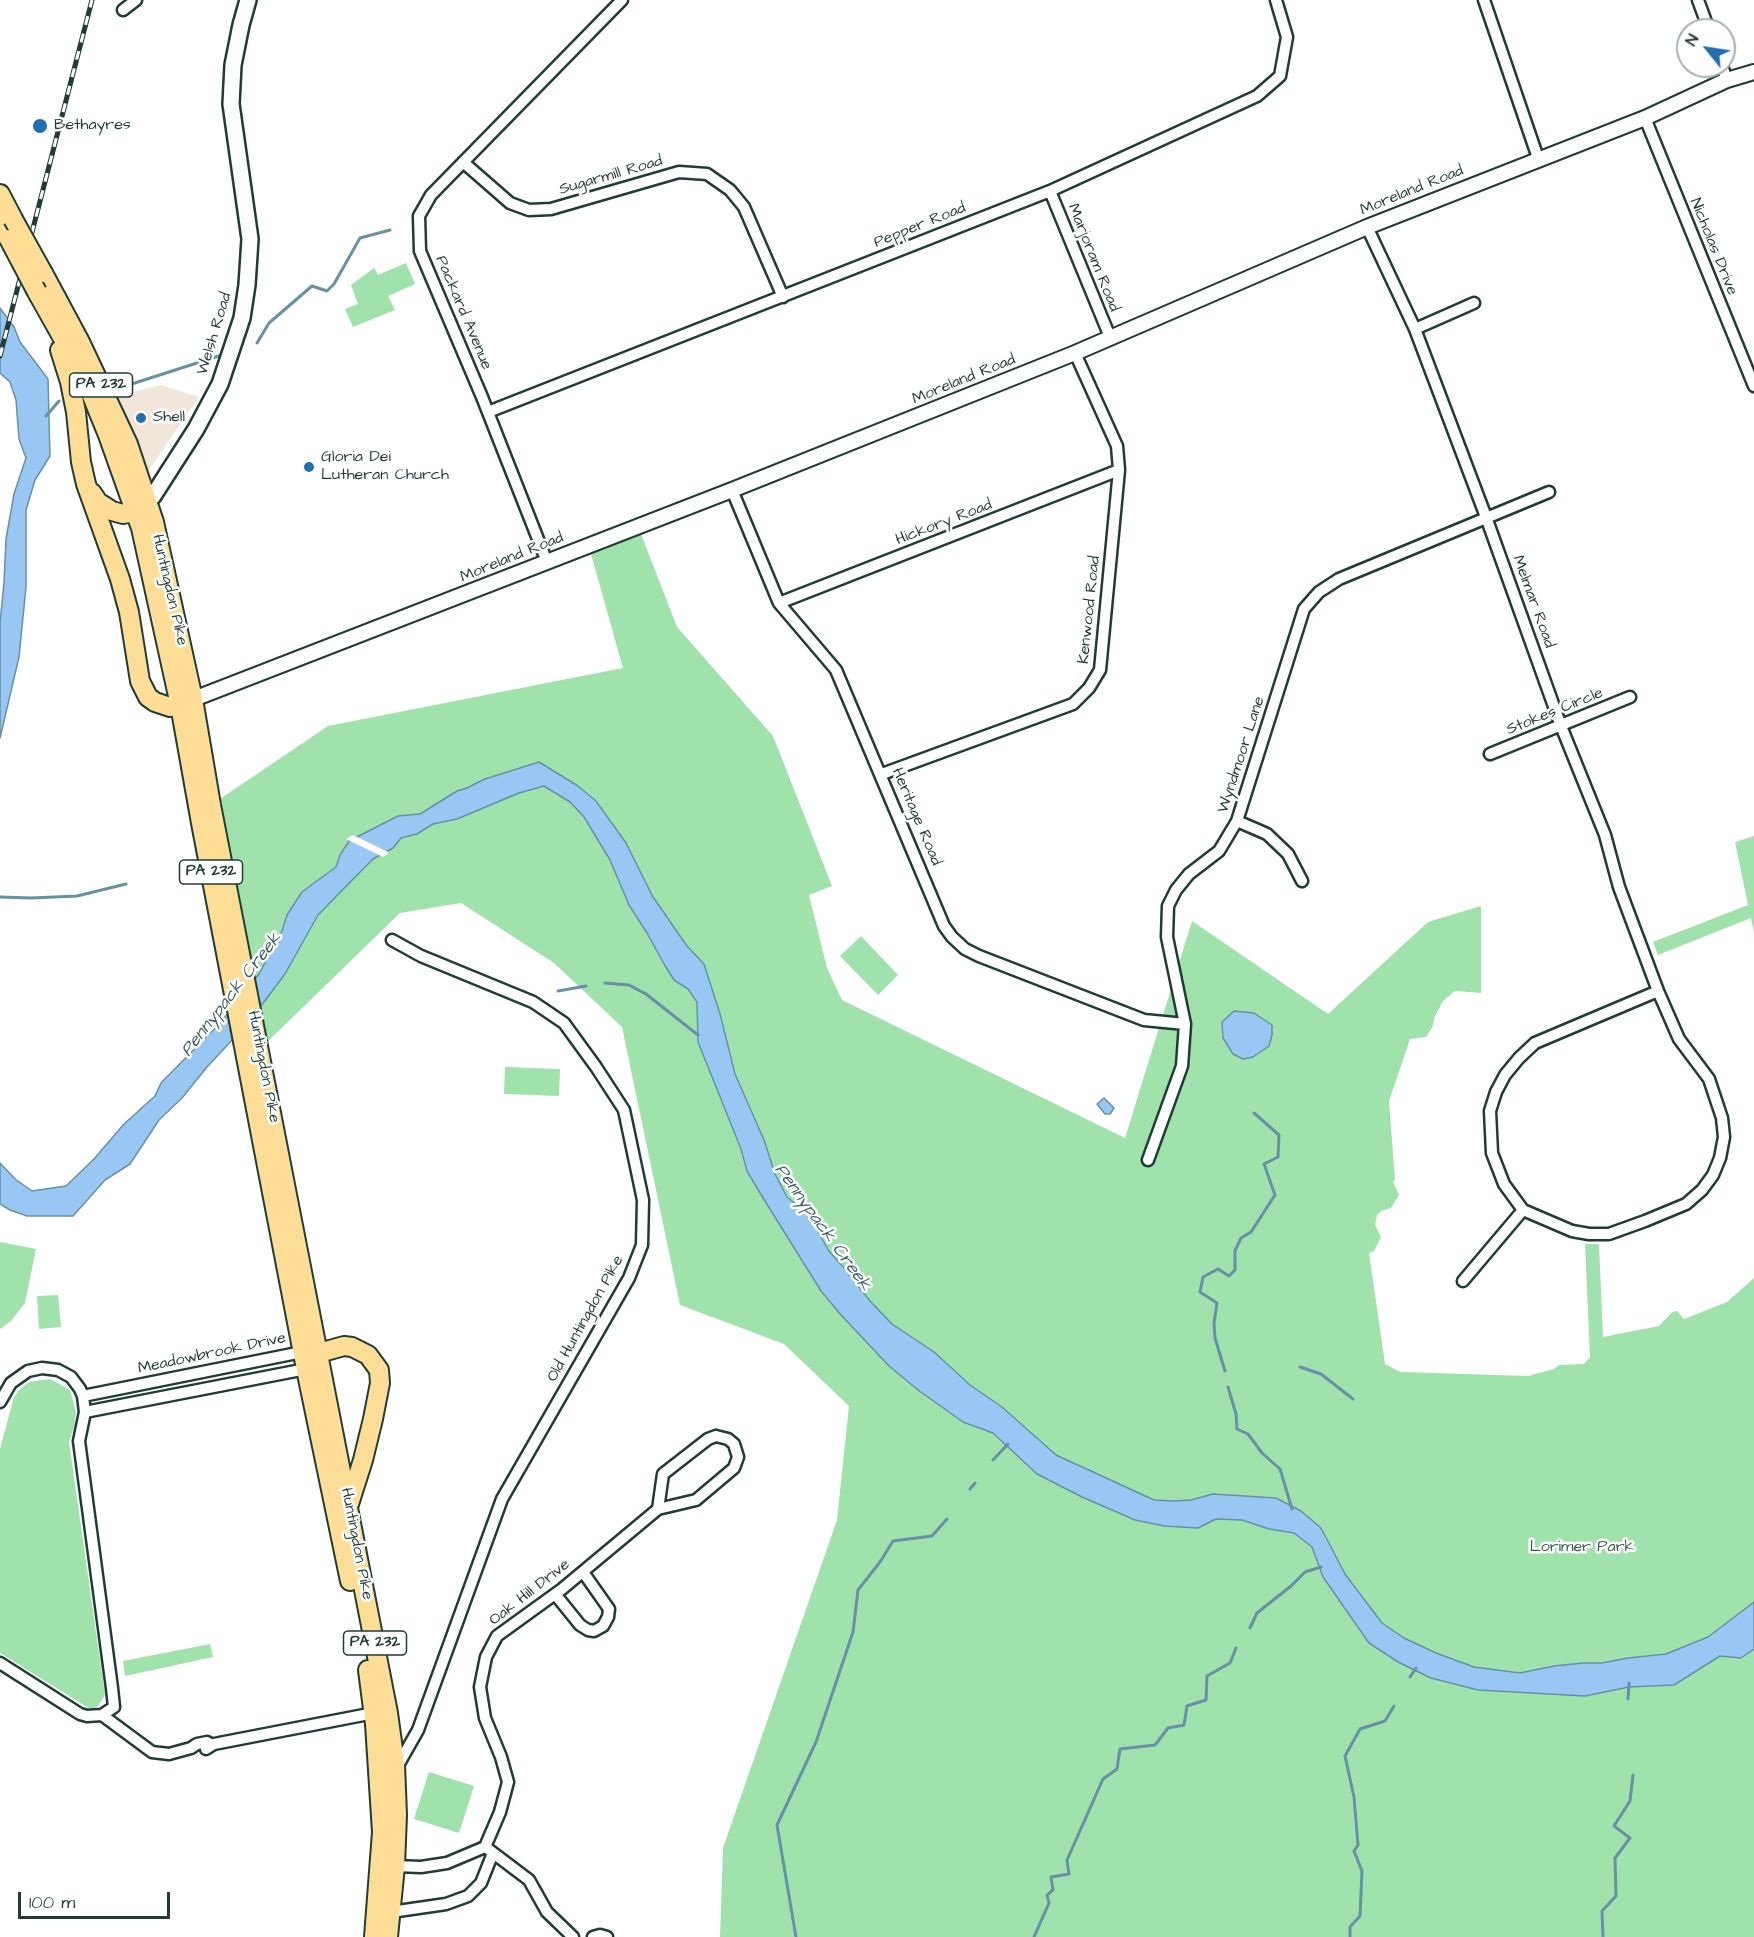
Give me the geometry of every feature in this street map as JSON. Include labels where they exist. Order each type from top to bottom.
[{"type":"main road","name":"Welsh Road","points":[[142,507],[196,429],[220,384],[242,318],[250,239],[231,104],[233,65],[248,0]]},
{"type":"main road","name":"Huntingdon Pike","points":[[0,194],[9,239],[84,376],[108,435],[142,507]]},
{"type":"main road","name":"Huntingdon Pike","points":[[7,221],[43,273],[80,342],[127,440],[187,702],[245,1050],[311,1352],[348,1505],[388,1713],[395,1770],[397,1815],[388,1937]]},
{"type":"main road","points":[[49,314],[70,382],[86,484],[120,579],[129,612],[140,681],[148,697],[155,702],[168,707],[187,702]]},
{"type":"main road","points":[[86,484],[98,502],[112,511],[123,514],[142,507]]},
{"type":"main road","name":"Huntingdon Pike","points":[[202,790],[238,940],[257,1033],[311,1352],[306,1369],[368,1666],[374,1713],[382,1832],[374,1937]]},
{"type":"main road","points":[[311,1352],[344,1346],[352,1347],[368,1355],[379,1370],[380,1383],[373,1419],[363,1460],[348,1505]]},
{"type":"street","points":[[123,10],[136,0]]},
{"type":"street","name":"Packard Avenue","points":[[547,562],[488,412],[420,251],[420,216],[431,195],[622,0]]},
{"type":"street","name":"Pepper Road","points":[[488,412],[1050,191],[1257,96],[1280,76],[1287,38],[1276,0]]},
{"type":"street","points":[[1484,0],[1538,159]]},
{"type":"street","points":[[1698,0],[1705,18]]},
{"type":"street","name":"Moreland Road","points":[[187,702],[732,490],[1075,352],[1367,227],[1645,118],[1728,80],[1754,72]]},
{"type":"street","name":"Nicholas Drive","points":[[1645,118],[1754,386]]},
{"type":"street","name":"Sugarmill Road","points":[[464,162],[510,203],[529,210],[551,209],[679,172],[707,174],[730,190],[744,207],[783,297]]},
{"type":"street","name":"Marjoram Road","points":[[1050,191],[1110,337]]},
{"type":"street","name":"Melmar Road","points":[[1367,227],[1415,329],[1561,726],[1605,835],[1619,887],[1658,991],[1679,1039],[1709,1079],[1722,1118],[1724,1137],[1720,1158],[1713,1175],[1702,1190],[1686,1204],[1609,1234],[1572,1231],[1523,1210]]},
{"type":"street","points":[[1415,329],[1474,303]]},
{"type":"street","name":"Kenwood Road","points":[[882,774],[1073,704],[1089,688],[1100,670],[1119,470],[1117,446],[1075,352]]},
{"type":"street","name":"Hickory Road","points":[[779,603],[1119,470]]},
{"type":"street","name":"Heritage Road","points":[[732,490],[779,603],[836,670],[882,774],[944,926],[952,937],[965,949],[979,956],[1144,1020],[1185,1024]]},
{"type":"street","name":"Wyndmoor Lane","points":[[1148,1160],[1182,1066],[1185,1024],[1167,937],[1168,906],[1176,890],[1189,874],[1219,851],[1237,821],[1304,609],[1319,592],[1339,579],[1549,492]]},
{"type":"street","name":"Stokes Circle","points":[[1490,754],[1630,698]]},
{"type":"street","points":[[1237,821],[1267,834],[1288,854],[1302,881]]},
{"type":"street","name":"Old Huntingdon Pike","points":[[392,940],[421,956],[533,1002],[564,1023],[624,1110],[643,1200],[642,1245],[629,1278],[502,1499],[418,1730],[395,1770]]},
{"type":"street","points":[[1463,1281],[1523,1210],[1504,1184],[1492,1153],[1491,1111],[1496,1092],[1505,1075],[1535,1043],[1658,991]]},
{"type":"street","name":"Meadowbrook Drive","points":[[83,1396],[311,1352]]},
{"type":"street","points":[[0,1402],[11,1383],[28,1371],[42,1368],[58,1370],[71,1377],[83,1396],[85,1412],[79,1441],[114,1707],[102,1715],[80,1714],[0,1663]]},
{"type":"street","name":"Meadowbrook Drive","points":[[85,1412],[306,1369]]},
{"type":"street","name":"Oak Hill Drive","points":[[391,1911],[446,1904],[468,1896],[481,1883],[508,1782],[501,1756],[485,1718],[480,1687],[486,1657],[497,1636],[583,1572],[658,1509],[696,1500],[732,1471],[738,1457],[734,1444],[721,1436],[712,1437],[667,1469],[661,1479],[658,1509]]},
{"type":"street","points":[[555,1594],[580,1625],[594,1631],[603,1626],[609,1609],[583,1572]]},
{"type":"street","points":[[102,1715],[152,1752],[169,1754],[192,1748],[197,1744],[207,1742],[212,1745],[374,1713]]},
{"type":"street","points":[[395,1866],[421,1867],[447,1863],[489,1850],[529,1880],[547,1912],[573,1937]]},
{"type":"street","points":[[593,1937],[607,1937]]},
{"type":"shaded area","points":[[161,385],[199,397],[146,474],[117,396]]},
{"type":"green space","points":[[406,263],[415,284],[388,296],[395,310],[353,327],[345,309],[358,304],[351,285],[374,268],[378,275]]},
{"type":"green space","name":"Lorimer Park","points":[[641,534],[677,627],[773,736],[832,886],[809,895],[827,968],[842,1000],[1125,1138],[1192,921],[1328,1014],[1428,922],[1481,906],[1481,993],[1455,991],[1443,1001],[1426,1037],[1410,1039],[1389,1101],[1395,1180],[1393,1182],[1399,1195],[1391,1208],[1377,1215],[1375,1225],[1381,1237],[1374,1251],[1369,1253],[1385,1364],[1400,1372],[1528,1376],[1554,1369],[1559,1365],[1584,1364],[1590,1357],[1585,1244],[1599,1244],[1603,1337],[1659,1326],[1672,1312],[1677,1311],[1684,1319],[1727,1302],[1754,1278],[1754,1937],[720,1937],[723,1848],[837,1520],[849,1406],[784,1344],[680,1305],[622,1027],[554,963],[461,903],[400,913],[260,1049],[253,1016],[285,974],[318,915],[373,859],[393,848],[340,855],[336,867],[302,892],[287,915],[282,931],[259,974],[248,989],[211,805],[328,726],[623,668],[591,554]],"holes":[[[747,1169],[908,1382],[889,1366],[821,1291]]]},
{"type":"green space","points":[[1754,836],[1754,933],[1751,918],[1658,955],[1653,942],[1748,905],[1735,842]]},
{"type":"green space","points":[[861,936],[898,975],[878,995],[840,956]]},
{"type":"green space","points":[[505,1067],[560,1069],[559,1096],[504,1094]]},
{"type":"green space","points":[[0,1242],[36,1249],[25,1303],[11,1321],[0,1329]]},
{"type":"green space","points":[[58,1295],[61,1327],[39,1329],[37,1296]]},
{"type":"green space","points":[[50,1379],[70,1390],[76,1412],[69,1442],[105,1695],[97,1707],[90,1709],[0,1653],[0,1449],[14,1397],[29,1382]]},
{"type":"green space","points":[[210,1644],[213,1657],[125,1676],[123,1661]]},
{"type":"green space","points":[[429,1772],[474,1786],[459,1833],[414,1819]]},
{"type":"water","points":[[0,308],[14,327],[20,342],[48,379],[50,456],[35,480],[26,510],[26,587],[19,657],[0,738],[0,623],[6,539],[14,494],[26,458],[19,439],[16,400],[10,382],[0,373]]},
{"type":"water","points":[[539,762],[578,786],[596,801],[626,843],[653,897],[687,946],[704,964],[720,1014],[735,1074],[764,1140],[775,1174],[787,1197],[808,1214],[829,1251],[892,1324],[934,1352],[970,1385],[1002,1407],[1056,1455],[1154,1500],[1191,1500],[1213,1494],[1276,1498],[1301,1511],[1321,1528],[1345,1574],[1382,1623],[1404,1638],[1474,1667],[1520,1673],[1554,1666],[1602,1663],[1666,1654],[1708,1637],[1754,1602],[1754,1649],[1741,1658],[1720,1656],[1674,1685],[1629,1687],[1585,1696],[1478,1690],[1431,1678],[1398,1662],[1369,1643],[1323,1577],[1312,1547],[1294,1533],[1269,1529],[1242,1520],[1216,1519],[1198,1528],[1164,1526],[1135,1520],[1037,1474],[993,1433],[963,1422],[918,1390],[889,1366],[821,1291],[760,1193],[747,1171],[741,1149],[698,1042],[697,1002],[688,989],[674,980],[664,964],[629,905],[610,860],[584,817],[570,802],[544,786],[519,793],[457,819],[433,824],[417,834],[401,838],[393,848],[373,859],[318,915],[285,974],[248,1023],[182,1098],[159,1120],[130,1164],[105,1180],[73,1216],[27,1216],[0,1204],[0,1163],[15,1179],[32,1191],[66,1186],[94,1159],[124,1124],[155,1096],[161,1083],[221,1022],[259,974],[282,931],[287,915],[302,892],[336,867],[349,841],[398,816],[420,814],[457,791],[485,779]]},
{"type":"water","points":[[1234,1011],[1254,1013],[1272,1025],[1269,1046],[1253,1057],[1243,1059],[1233,1054],[1223,1038],[1222,1022]]},
{"type":"water","points":[[1104,1098],[1114,1108],[1110,1114],[1105,1114],[1097,1104]]},
{"type":"pier","points":[[353,835],[388,854],[383,857],[346,839]]},
{"type":"waterway","points":[[257,343],[269,323],[312,286],[327,291],[334,284],[360,238],[390,230]]},
{"type":"waterway","points":[[116,389],[222,355]]},
{"type":"waterway","points":[[46,416],[59,401]]},
{"type":"waterway","points":[[0,897],[77,896],[126,884]]},
{"type":"waterway","points":[[605,983],[629,985],[646,994],[698,1035]]},
{"type":"waterway","points":[[558,991],[586,986]]},
{"type":"waterway","points":[[1225,1371],[1215,1338],[1214,1323],[1217,1303],[1200,1292],[1203,1277],[1218,1269],[1229,1276],[1235,1270],[1235,1251],[1241,1238],[1251,1232],[1275,1195],[1264,1164],[1278,1157],[1279,1135],[1254,1113]]},
{"type":"waterway","points":[[1300,1367],[1321,1374],[1353,1399]]},
{"type":"waterway","points":[[1228,1387],[1236,1414],[1237,1429],[1248,1434],[1262,1453],[1280,1469],[1292,1509]]},
{"type":"waterway","points":[[993,1460],[1008,1444]]},
{"type":"waterway","points":[[970,1489],[975,1483]]},
{"type":"waterway","points":[[796,1937],[777,1825],[816,1742],[853,1632],[858,1590],[893,1541],[932,1536],[947,1519]]},
{"type":"waterway","points":[[1250,1628],[1257,1613],[1305,1572],[1321,1567]]},
{"type":"waterway","points":[[1034,1937],[1049,1903],[1047,1895],[1053,1890],[1051,1877],[1069,1874],[1067,1860],[1103,1779],[1117,1769],[1120,1749],[1155,1745],[1168,1728],[1184,1725],[1187,1706],[1206,1700],[1207,1676],[1230,1663],[1236,1648]]},
{"type":"waterway","points":[[1410,1677],[1416,1668]]},
{"type":"waterway","points":[[1628,1699],[1629,1683]]},
{"type":"waterway","points":[[1350,1937],[1350,1927],[1360,1916],[1362,1871],[1354,1851],[1358,1845],[1354,1797],[1345,1756],[1360,1729],[1385,1721],[1394,1706]]},
{"type":"waterway","points":[[1603,1937],[1602,1911],[1616,1896],[1615,1858],[1630,1838],[1614,1826],[1630,1801],[1633,1775]]},
{"type":"railway","points":[[0,356],[92,0]]},
{"type":"place","name":"Bethayres","points":[[40,126]]},
{"type":"place","name":"Shell","points":[[141,418]]},
{"type":"place","name":"Gloria Dei Lutheran Church","points":[[309,467]]},
{"type":"water label","name":"Pennypack Creek","points":[[232,995]]},
{"type":"water label","name":"Pennypack Creek","points":[[822,1228]]}]
